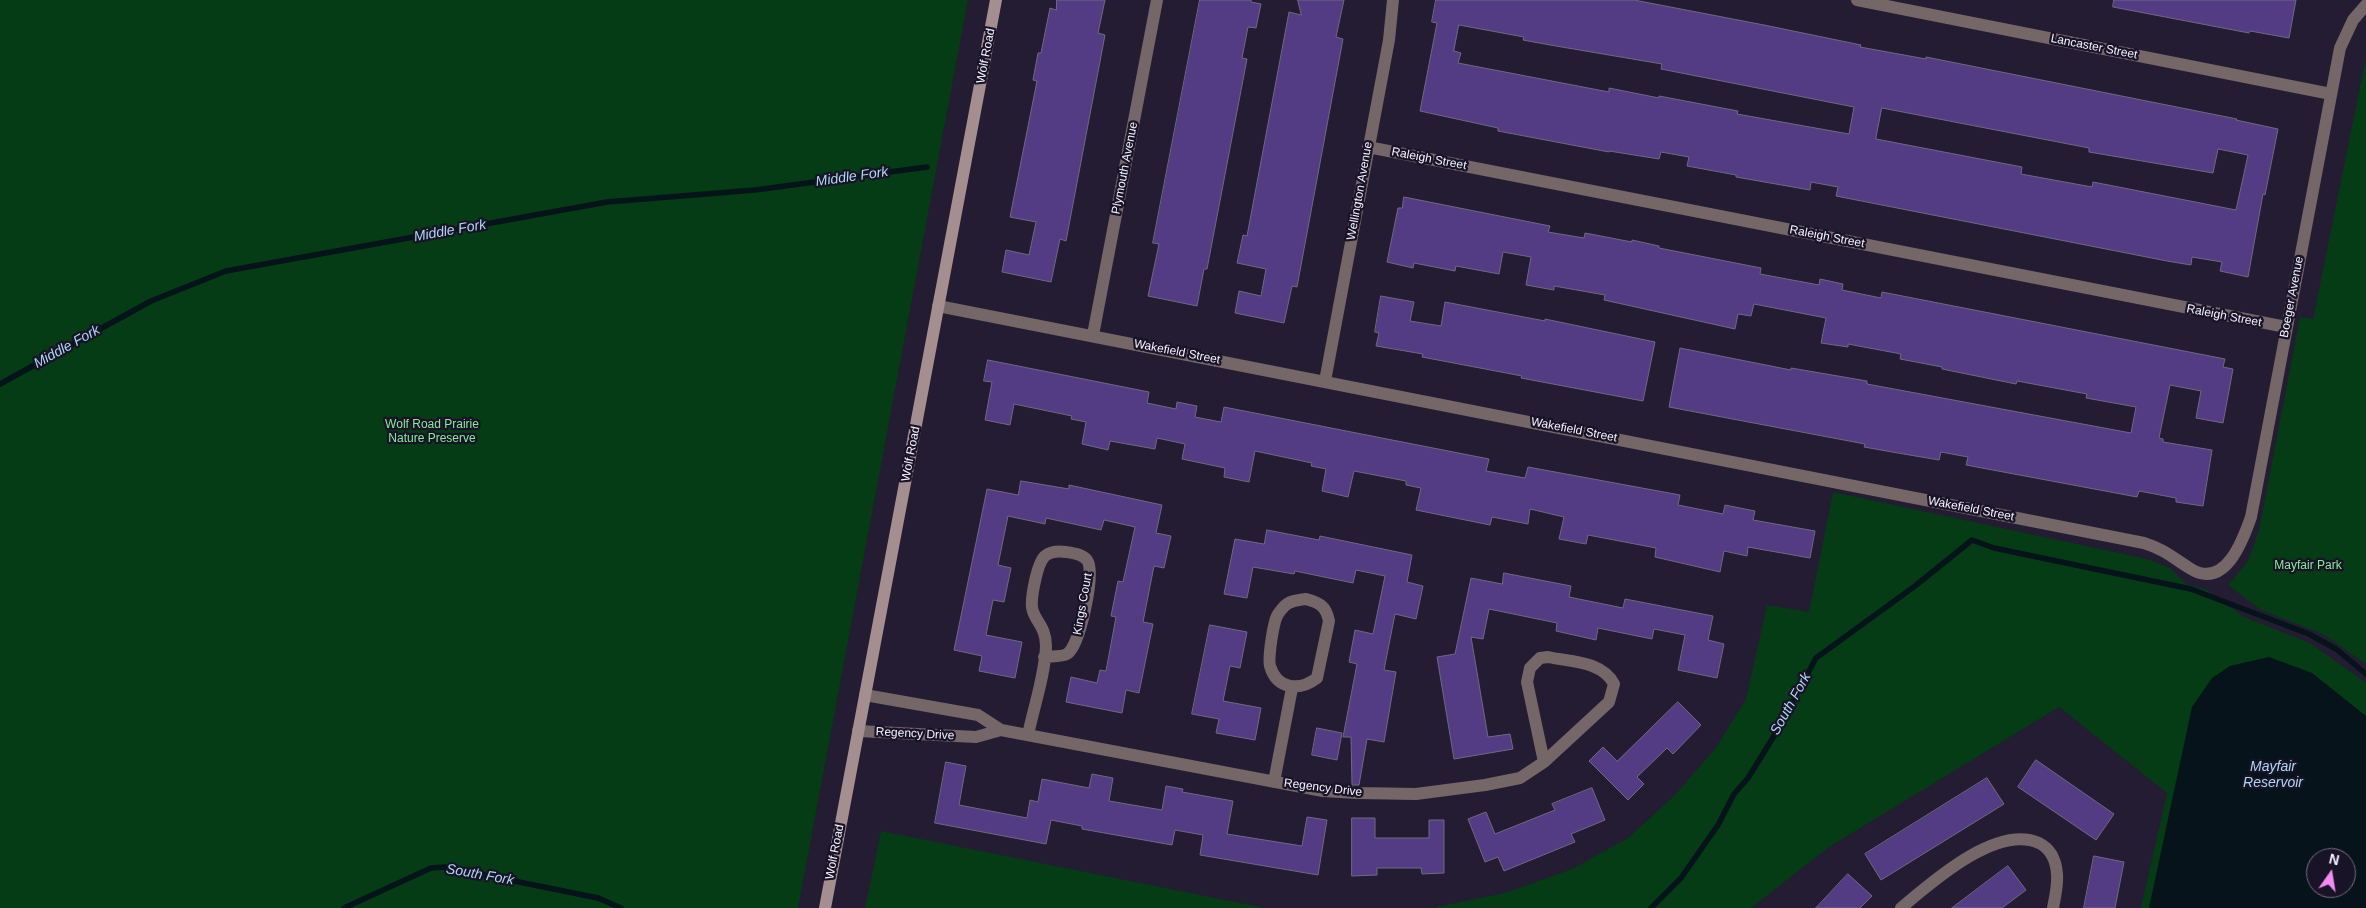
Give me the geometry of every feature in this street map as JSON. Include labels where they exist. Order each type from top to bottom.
[{"type":"main road","name":"Wolf Road","points":[[825,908],[996,0]]},
{"type":"street","name":"Plymouth Avenue","points":[[1094,335],[1157,0]]},
{"type":"street","name":"Wellington Avenue","points":[[1325,381],[1389,40],[1393,0]]},
{"type":"street","name":"Lancaster Street","points":[[1857,0],[2331,94]]},
{"type":"street","name":"Boeger Avenue","points":[[2202,574],[2212,574],[2229,562],[2246,530],[2344,34],[2366,5]]},
{"type":"street","name":"Raleigh Street","points":[[1368,147],[2286,328]]},
{"type":"street","name":"Wakefield Street","points":[[938,306],[1094,335],[2144,543],[2169,553],[2192,570],[2202,574]]},
{"type":"street","name":"Kings Court","points":[[1028,735],[1046,645],[1043,626],[1034,613],[1032,606],[1039,565],[1048,554],[1057,551],[1079,555],[1087,560],[1091,574],[1079,633],[1072,649],[1066,654],[1044,657]]},
{"type":"street","points":[[1306,599],[1322,604],[1328,611],[1329,620],[1317,678],[1301,687],[1292,688],[1283,684],[1273,672],[1270,656],[1277,616],[1288,603],[1306,599]]},
{"type":"street","name":"Regency Drive","points":[[865,695],[978,715],[1001,730],[1323,791],[1416,794],[1447,791],[1520,778],[1544,762],[1609,702],[1614,684],[1610,676],[1595,666],[1548,657],[1540,658],[1530,668],[1527,682],[1544,762]]},
{"type":"street","points":[[1274,782],[1292,688]]},
{"type":"street","name":"Regency Drive","points":[[858,731],[976,737],[1001,730]]},
{"type":"street","points":[[1901,908],[1985,847],[2007,839],[2027,838],[2048,847],[2055,861],[2058,875],[2053,908]]},
{"type":"green space","name":"Wolf Road Prairie Nature Preserve","points":[[0,0],[968,0],[798,908],[0,908]]},
{"type":"green space","name":"Mayfair Park","points":[[2366,57],[2366,664],[2323,634],[2261,610],[2228,585],[2248,561],[2259,530],[2300,317],[2313,319]]},
{"type":"green space","points":[[1833,492],[2147,559],[2170,568],[2186,584],[2207,590],[2244,617],[2310,643],[2366,683],[2366,908],[2141,908],[2167,793],[2059,707],[1829,847],[1751,908],[1431,908],[1505,893],[1572,869],[1628,838],[1674,796],[1715,749],[1746,699],[1767,605],[1809,612]]},
{"type":"green space","points":[[881,831],[1265,908],[865,908]]},
{"type":"water","name":"Mayfair Reservoir","points":[[2269,657],[2312,673],[2366,716],[2366,908],[2149,908],[2192,707],[2212,678],[2230,666]]},
{"type":"building","points":[[1057,0],[1105,0],[1098,33],[1105,35],[1066,241],[1060,239],[1051,282],[1002,272],[1006,250],[1029,255],[1036,222],[1010,217],[1037,81],[1033,80],[1038,53],[1041,53],[1050,8],[1056,10]]},
{"type":"building","points":[[1200,0],[1251,0],[1251,2],[1261,4],[1256,28],[1248,27],[1242,58],[1247,59],[1207,269],[1204,269],[1197,306],[1148,296],[1159,244],[1153,243]]},
{"type":"building","points":[[1298,0],[1344,0],[1336,37],[1343,39],[1297,287],[1292,286],[1284,323],[1235,313],[1239,291],[1261,296],[1266,269],[1237,263],[1243,235],[1247,236],[1289,12],[1301,15]]},
{"type":"building","points":[[1436,0],[1634,0],[1861,45],[1860,47],[1926,59],[1926,57],[2237,119],[2278,129],[2265,195],[2263,194],[2248,277],[2220,271],[2222,262],[2192,257],[2191,265],[2167,261],[1836,196],[1838,187],[1811,182],[1810,190],[1736,177],[1736,175],[1687,166],[1689,157],[1661,152],[1659,159],[1609,152],[1498,131],[1498,128],[1420,111],[1437,23],[1432,22]],"holes":[[[1459,25],[1524,37],[1523,40],[1662,64],[1661,69],[1854,107],[1849,134],[1737,114],[1738,111],[1659,96],[1659,98],[1609,88],[1609,92],[1458,63],[1461,53],[1454,51]],[[1882,108],[2089,148],[2089,152],[2213,173],[2218,149],[2248,155],[2236,210],[2093,182],[2092,187],[2021,174],[2022,167],[1876,139]]]},
{"type":"building","points":[[2114,0],[2296,0],[2289,38],[2250,31],[2249,33],[2113,7]]},
{"type":"building","points":[[1404,197],[1550,226],[1548,232],[1584,238],[1585,233],[1632,242],[1632,240],[1659,246],[1659,248],[1761,268],[1760,274],[1819,285],[1820,279],[1843,284],[1842,290],[1881,298],[1882,292],[2225,359],[2223,367],[2233,369],[2223,423],[2196,418],[2201,391],[2170,385],[2159,438],[2163,439],[2163,442],[2212,450],[2203,506],[2176,502],[2176,498],[2139,491],[2137,497],[1966,465],[1968,457],[1941,452],[1939,460],[1864,447],[1865,444],[1669,407],[1680,348],[1791,370],[1791,368],[1867,381],[1867,384],[2131,433],[2136,407],[2086,398],[2087,394],[2017,381],[2016,384],[1942,369],[1942,367],[1900,359],[1901,354],[1848,344],[1848,347],[1821,343],[1826,318],[1754,304],[1751,316],[1738,314],[1735,329],[1604,300],[1605,295],[1554,286],[1554,290],[1526,285],[1531,257],[1503,252],[1499,274],[1456,266],[1455,271],[1414,263],[1413,268],[1387,262],[1398,208],[1402,208]]},
{"type":"building","points":[[1381,296],[1414,302],[1410,321],[1441,326],[1445,302],[1545,321],[1545,319],[1655,342],[1643,401],[1521,378],[1522,376],[1422,357],[1423,354],[1376,346],[1379,333],[1375,332]]},
{"type":"building","points":[[988,360],[1149,392],[1147,403],[1176,409],[1177,402],[1197,406],[1195,417],[1221,422],[1224,407],[1489,459],[1486,471],[1525,478],[1528,467],[1680,495],[1678,505],[1723,514],[1725,505],[1755,511],[1753,520],[1815,531],[1810,558],[1748,547],[1747,556],[1724,551],[1720,572],[1655,557],[1656,548],[1588,535],[1586,544],[1559,539],[1564,517],[1530,509],[1528,524],[1492,517],[1490,525],[1416,510],[1421,488],[1406,485],[1406,481],[1354,471],[1348,497],[1322,491],[1326,469],[1311,466],[1312,463],[1255,451],[1249,482],[1224,477],[1225,468],[1182,459],[1185,444],[1157,438],[1155,449],[1110,441],[1108,450],[1082,444],[1086,422],[1071,419],[1072,416],[1014,404],[1010,425],[985,420],[992,382],[984,381]]},
{"type":"building","points":[[1021,481],[1069,489],[1069,485],[1162,505],[1156,533],[1171,536],[1164,568],[1154,566],[1143,622],[1153,624],[1139,693],[1126,690],[1122,713],[1066,702],[1071,677],[1097,683],[1100,670],[1106,671],[1116,617],[1111,616],[1118,581],[1123,582],[1135,527],[1104,520],[1101,530],[1046,518],[1045,524],[1008,516],[998,565],[1011,568],[1004,602],[993,600],[986,635],[1022,642],[1015,678],[979,671],[982,656],[954,650],[987,489],[1018,495]]},
{"type":"building","points":[[1267,530],[1319,540],[1320,536],[1412,555],[1407,582],[1423,586],[1416,619],[1395,614],[1384,670],[1396,672],[1384,742],[1367,739],[1359,785],[1352,785],[1351,737],[1343,737],[1357,664],[1349,662],[1355,630],[1373,634],[1385,576],[1356,570],[1353,583],[1295,571],[1294,574],[1253,567],[1247,598],[1224,594],[1235,539],[1264,544]]},
{"type":"building","points":[[1504,573],[1571,586],[1569,597],[1623,608],[1625,599],[1713,616],[1708,640],[1724,644],[1717,678],[1678,670],[1685,635],[1654,629],[1652,639],[1598,628],[1596,640],[1556,631],[1557,623],[1489,609],[1483,639],[1471,637],[1488,737],[1510,734],[1513,749],[1454,759],[1437,657],[1455,654],[1471,578],[1502,584]]},
{"type":"building","points":[[1210,625],[1247,632],[1240,668],[1230,666],[1223,701],[1261,708],[1255,740],[1216,733],[1219,719],[1192,714]]},
{"type":"building","points":[[1678,702],[1701,725],[1673,754],[1667,748],[1637,777],[1644,784],[1628,800],[1589,761],[1603,747],[1617,761]]},
{"type":"building","points":[[1317,728],[1342,733],[1337,760],[1312,755]]},
{"type":"building","points":[[2036,760],[2114,814],[2096,840],[2018,787]]},
{"type":"building","points":[[946,762],[966,766],[959,805],[1027,818],[1030,800],[1038,802],[1042,779],[1089,788],[1092,774],[1113,778],[1109,801],[1162,810],[1166,786],[1183,789],[1182,792],[1233,801],[1227,834],[1302,846],[1307,817],[1327,820],[1318,875],[1200,855],[1203,835],[1175,830],[1172,845],[1082,829],[1082,826],[1051,820],[1046,844],[935,823]]},
{"type":"building","points":[[1987,778],[2004,804],[1881,880],[1865,854]]},
{"type":"building","points":[[1592,788],[1605,820],[1571,834],[1575,842],[1504,871],[1498,857],[1485,862],[1468,819],[1486,812],[1495,834],[1555,810],[1552,804]]},
{"type":"building","points":[[1352,818],[1375,818],[1375,838],[1429,838],[1429,820],[1444,820],[1444,873],[1422,874],[1421,868],[1377,868],[1377,875],[1352,876]]},
{"type":"building","points":[[2094,856],[2124,862],[2115,908],[2084,908]]},
{"type":"building","points":[[2008,866],[2026,890],[2002,908],[1952,908]]},
{"type":"building","points":[[1848,874],[1872,896],[1860,908],[1816,908]]},
{"type":"waterway","name":"Middle Fork","points":[[0,384],[151,301],[226,271],[607,202],[755,190],[927,167]]},
{"type":"waterway","name":"South Fork","points":[[1651,908],[1681,878],[1718,825],[1734,794],[1748,778],[1774,736],[1816,658],[1915,586],[1972,540],[1994,548],[2191,589],[2309,634],[2336,649],[2366,674]]},
{"type":"waterway","name":"South Fork","points":[[344,908],[431,868],[445,867],[598,898],[621,908]]}]
